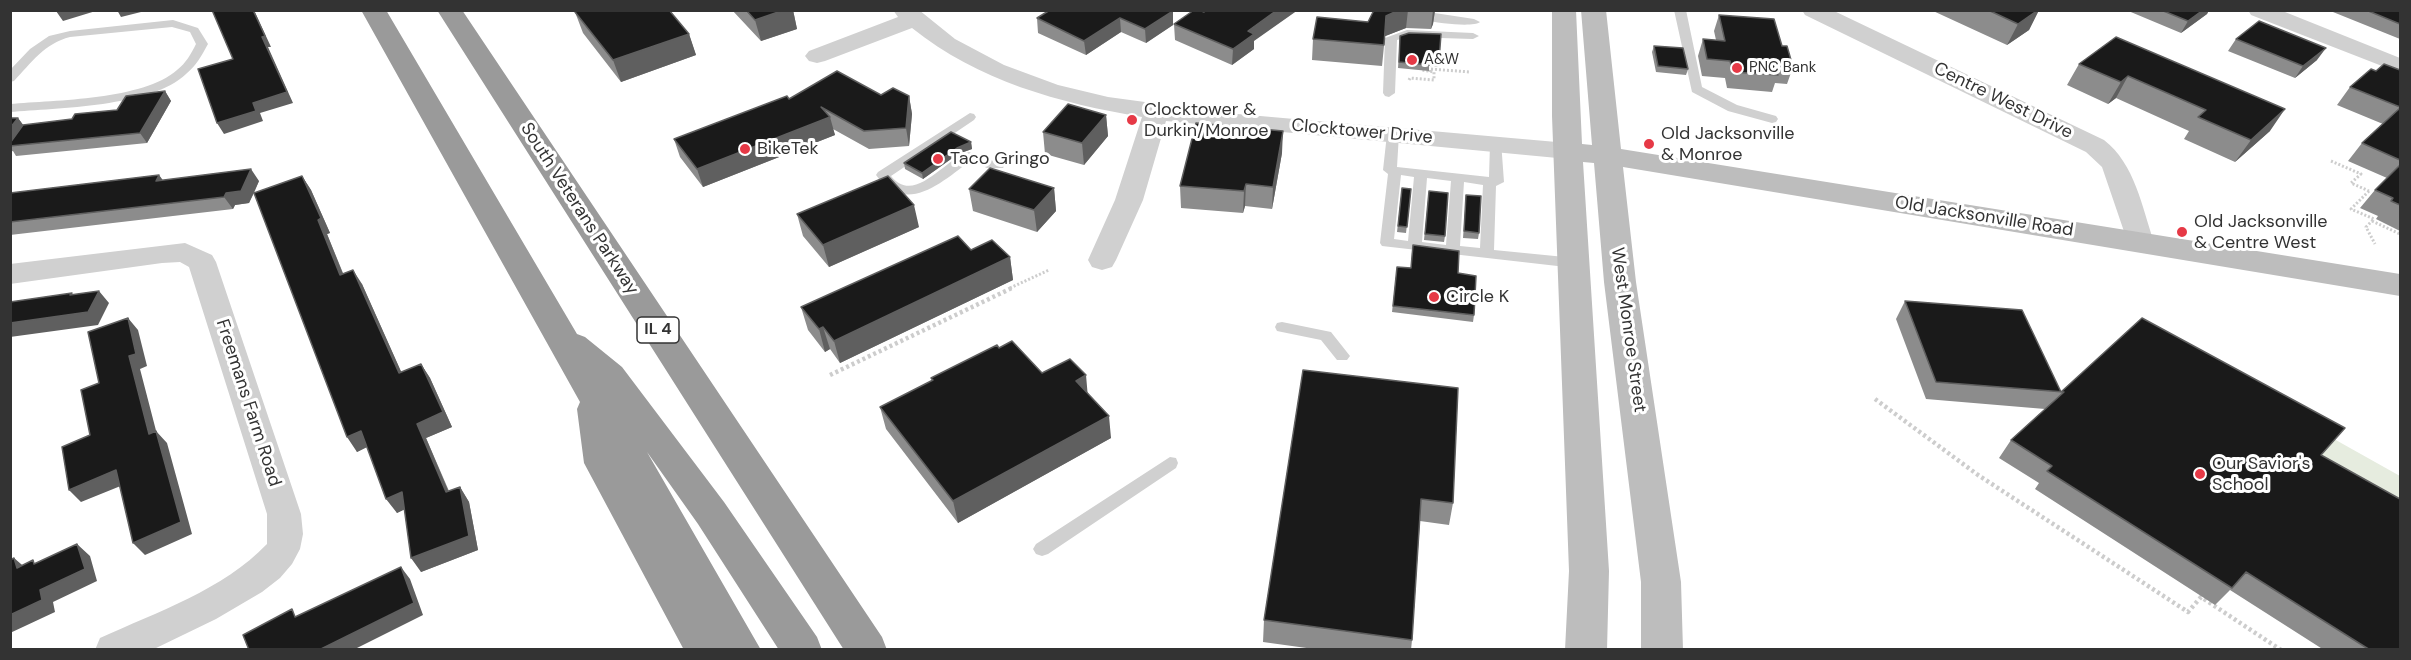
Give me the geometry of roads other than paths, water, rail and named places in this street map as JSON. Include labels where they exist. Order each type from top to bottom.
[{"type":"highway","points":[[373,10],[741,650]]},
{"type":"highway","name":"South Veterans Parkway","points":[[448,10],[867,650]]},
{"type":"highway","points":[[556,331],[610,376],[711,513],[802,650]]},
{"type":"highway","points":[[592,393],[602,463],[706,650]]},
{"type":"street","points":[[1564,10],[1568,151],[1589,571],[1586,650]]},
{"type":"street","name":"West Monroe Street","points":[[1593,10],[1620,282],[1661,582],[1662,650]]},
{"type":"street","name":"Centre West Drive","points":[[1813,10],[2096,146],[2108,156],[2115,167],[2140,242]]},
{"type":"street","points":[[2259,10],[2400,66]]},
{"type":"street","points":[[817,56],[909,15]]},
{"type":"street","name":"Clocktower Drive","points":[[909,15],[962,54],[1007,75],[1073,96],[1156,113],[1568,151]]},
{"type":"street","points":[[1102,260],[1130,200],[1156,113]]},
{"type":"street","name":"Old Jacksonville Road","points":[[1568,151],[2400,285]]},
{"type":"street","name":"Freemans Farm Road","points":[[10,274],[185,252],[202,262],[284,514],[288,535],[280,554],[255,577],[221,597],[113,650]]},
{"type":"lane","points":[[1680,10],[1696,89],[1738,112],[1772,119]]},
{"type":"lane","points":[[1390,14],[1408,22],[1433,18],[1474,22]]},
{"type":"lane","points":[[10,78],[44,43],[70,34],[173,23],[194,30],[202,44],[195,60],[184,71],[163,85],[136,96],[10,108]]},
{"type":"lane","points":[[1389,93],[1390,38],[1407,33],[1473,36]]},
{"type":"lane","points":[[970,117],[883,175],[888,184],[905,193],[921,189],[969,156],[987,164],[998,165]]},
{"type":"lane","points":[[1393,134],[1390,171],[1490,182],[1497,182],[1496,144]]},
{"type":"lane","points":[[1395,171],[1387,243],[1575,263]]},
{"type":"lane","points":[[1415,246],[1421,174]]},
{"type":"lane","points":[[1453,250],[1458,178]]},
{"type":"lane","points":[[1487,254],[1490,182]]},
{"type":"lane","points":[[1282,327],[1326,336],[1342,356]]},
{"type":"lane","points":[[1042,549],[1170,463]]},
{"type":"place","name":"A&W","points":[[1412,60]]},
{"type":"place","name":"PNC Bank","points":[[1737,68]]},
{"type":"place","name":"Clocktower & Durkin/Monroe","points":[[1132,120]]},
{"type":"place","name":"Old Jacksonville & Monroe","points":[[1649,144]]},
{"type":"place","name":"BikeTek","points":[[745,149]]},
{"type":"place","name":"Taco Gringo","points":[[938,159]]},
{"type":"place","name":"Old Jacksonville & Centre West","points":[[2182,232]]},
{"type":"place","name":"Circle K","points":[[1434,297]]},
{"type":"place","name":"Our Savior's School","points":[[2200,474]]}]
